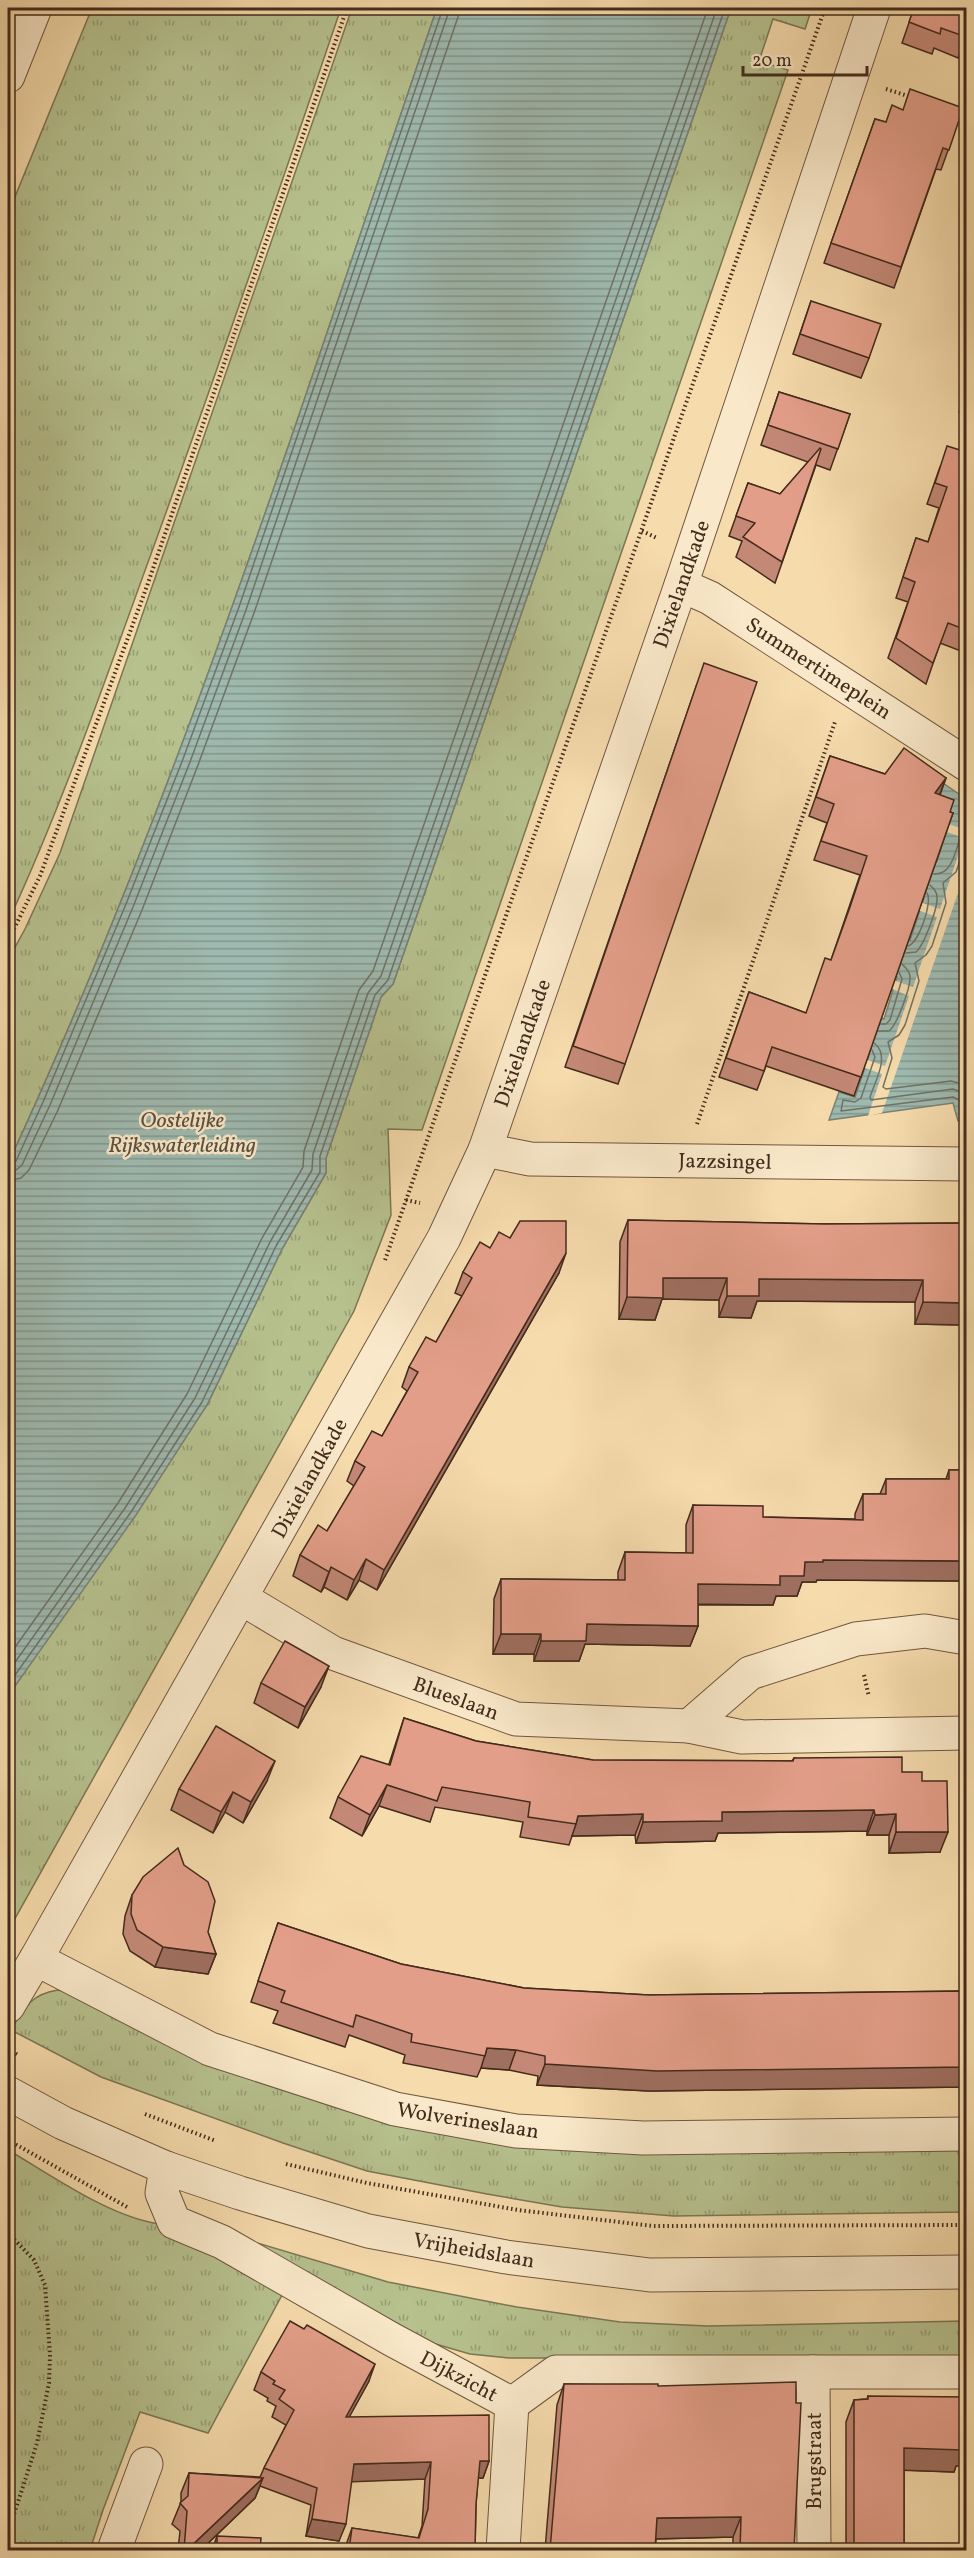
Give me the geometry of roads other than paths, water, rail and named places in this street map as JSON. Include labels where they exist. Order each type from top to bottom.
[{"type":"street","points":[[8,76],[36,8]]},
{"type":"street","name":"Dixielandkade","points":[[8,2006],[444,1238],[485,1150],[681,585],[874,8]]},
{"type":"street","name":"Summertimeplein","points":[[681,585],[710,598],[847,686],[962,752]]},
{"type":"street","name":"Jazzsingel","points":[[485,1150],[530,1159],[966,1164]]},
{"type":"street","name":"Blueslaan","points":[[241,1598],[333,1653],[516,1719],[689,1726],[742,1737],[966,1733]]},
{"type":"street","points":[[689,1726],[750,1673],[856,1639],[925,1631],[966,1638]]},
{"type":"street","name":"Wolverineslaan","points":[[36,1959],[210,2049],[406,2111],[516,2132],[643,2138],[966,2134]]},
{"type":"street","name":"Vrijheidslaan","points":[[8,2094],[63,2123],[166,2168],[368,2231],[517,2258],[650,2275],[966,2272]]},
{"type":"street","name":"Dijkzicht","points":[[166,2168],[162,2193],[174,2222],[222,2242],[391,2339],[512,2404],[556,2372],[966,2372]]},
{"type":"street","name":"Brugstraat","points":[[813,2372],[814,2550]]},
{"type":"street","points":[[503,2550],[512,2404]]},
{"type":"street","points":[[114,2550],[146,2464]]},
{"type":"water","name":"Oostelijke Rijkswaterleiding","points":[[437,8],[731,8],[393,984],[381,997],[326,1158],[326,1173],[282,1249],[207,1405],[136,1515],[8,1696],[8,1164],[71,1023],[185,737],[288,446]]},
{"type":"water","points":[[943,783],[966,799],[966,1120],[958,1121],[953,1103],[829,1120],[839,1092],[855,1097],[869,1056],[854,1049],[866,1013],[884,1019],[897,977],[881,971],[894,934],[910,940],[924,898],[909,892],[937,861],[950,820],[931,813]]}]
